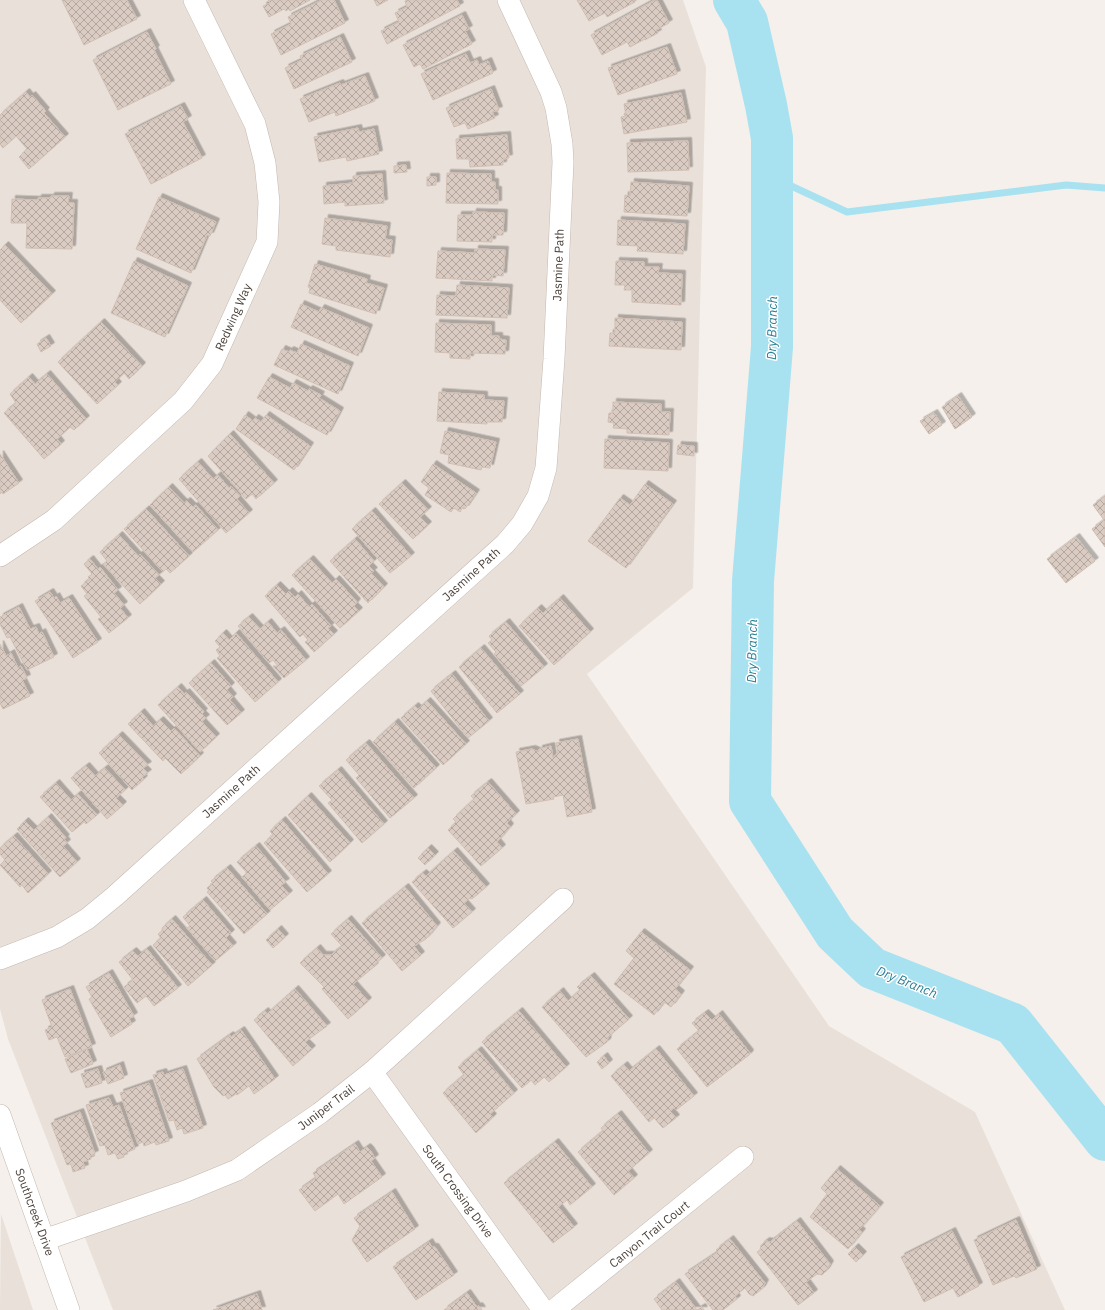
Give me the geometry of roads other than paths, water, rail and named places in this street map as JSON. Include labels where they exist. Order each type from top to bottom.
[{"type":"street","name":"Redwing Way","points":[[0,556],[54,520],[183,401],[212,364],[267,242],[269,202],[265,163],[255,124],[194,0]]},
{"type":"street","name":"Jasmine Path","points":[[0,959],[57,937],[87,919],[115,896],[505,544],[522,524],[538,496],[546,468],[554,359],[562,144],[556,108],[551,92],[508,0]]},
{"type":"street","name":"Juniper Trail","points":[[44,1240],[186,1191],[237,1170],[320,1113],[372,1072],[562,900]]},
{"type":"street","name":"South Crossing Drive","points":[[372,1072],[543,1310]]},
{"type":"street","name":"Southcreek Drive","points":[[0,1115],[69,1310]]},
{"type":"street","name":"Canyon Trail Court","points":[[554,1310],[743,1157]]},
{"type":"waterway","name":"Dry Branch","points":[[734,0],[747,22],[772,138],[772,347],[753,581],[750,801],[835,933],[872,968],[1013,1024],[1105,1140]]},
{"type":"waterway","points":[[772,177],[847,212],[1066,185],[1105,188]]}]
